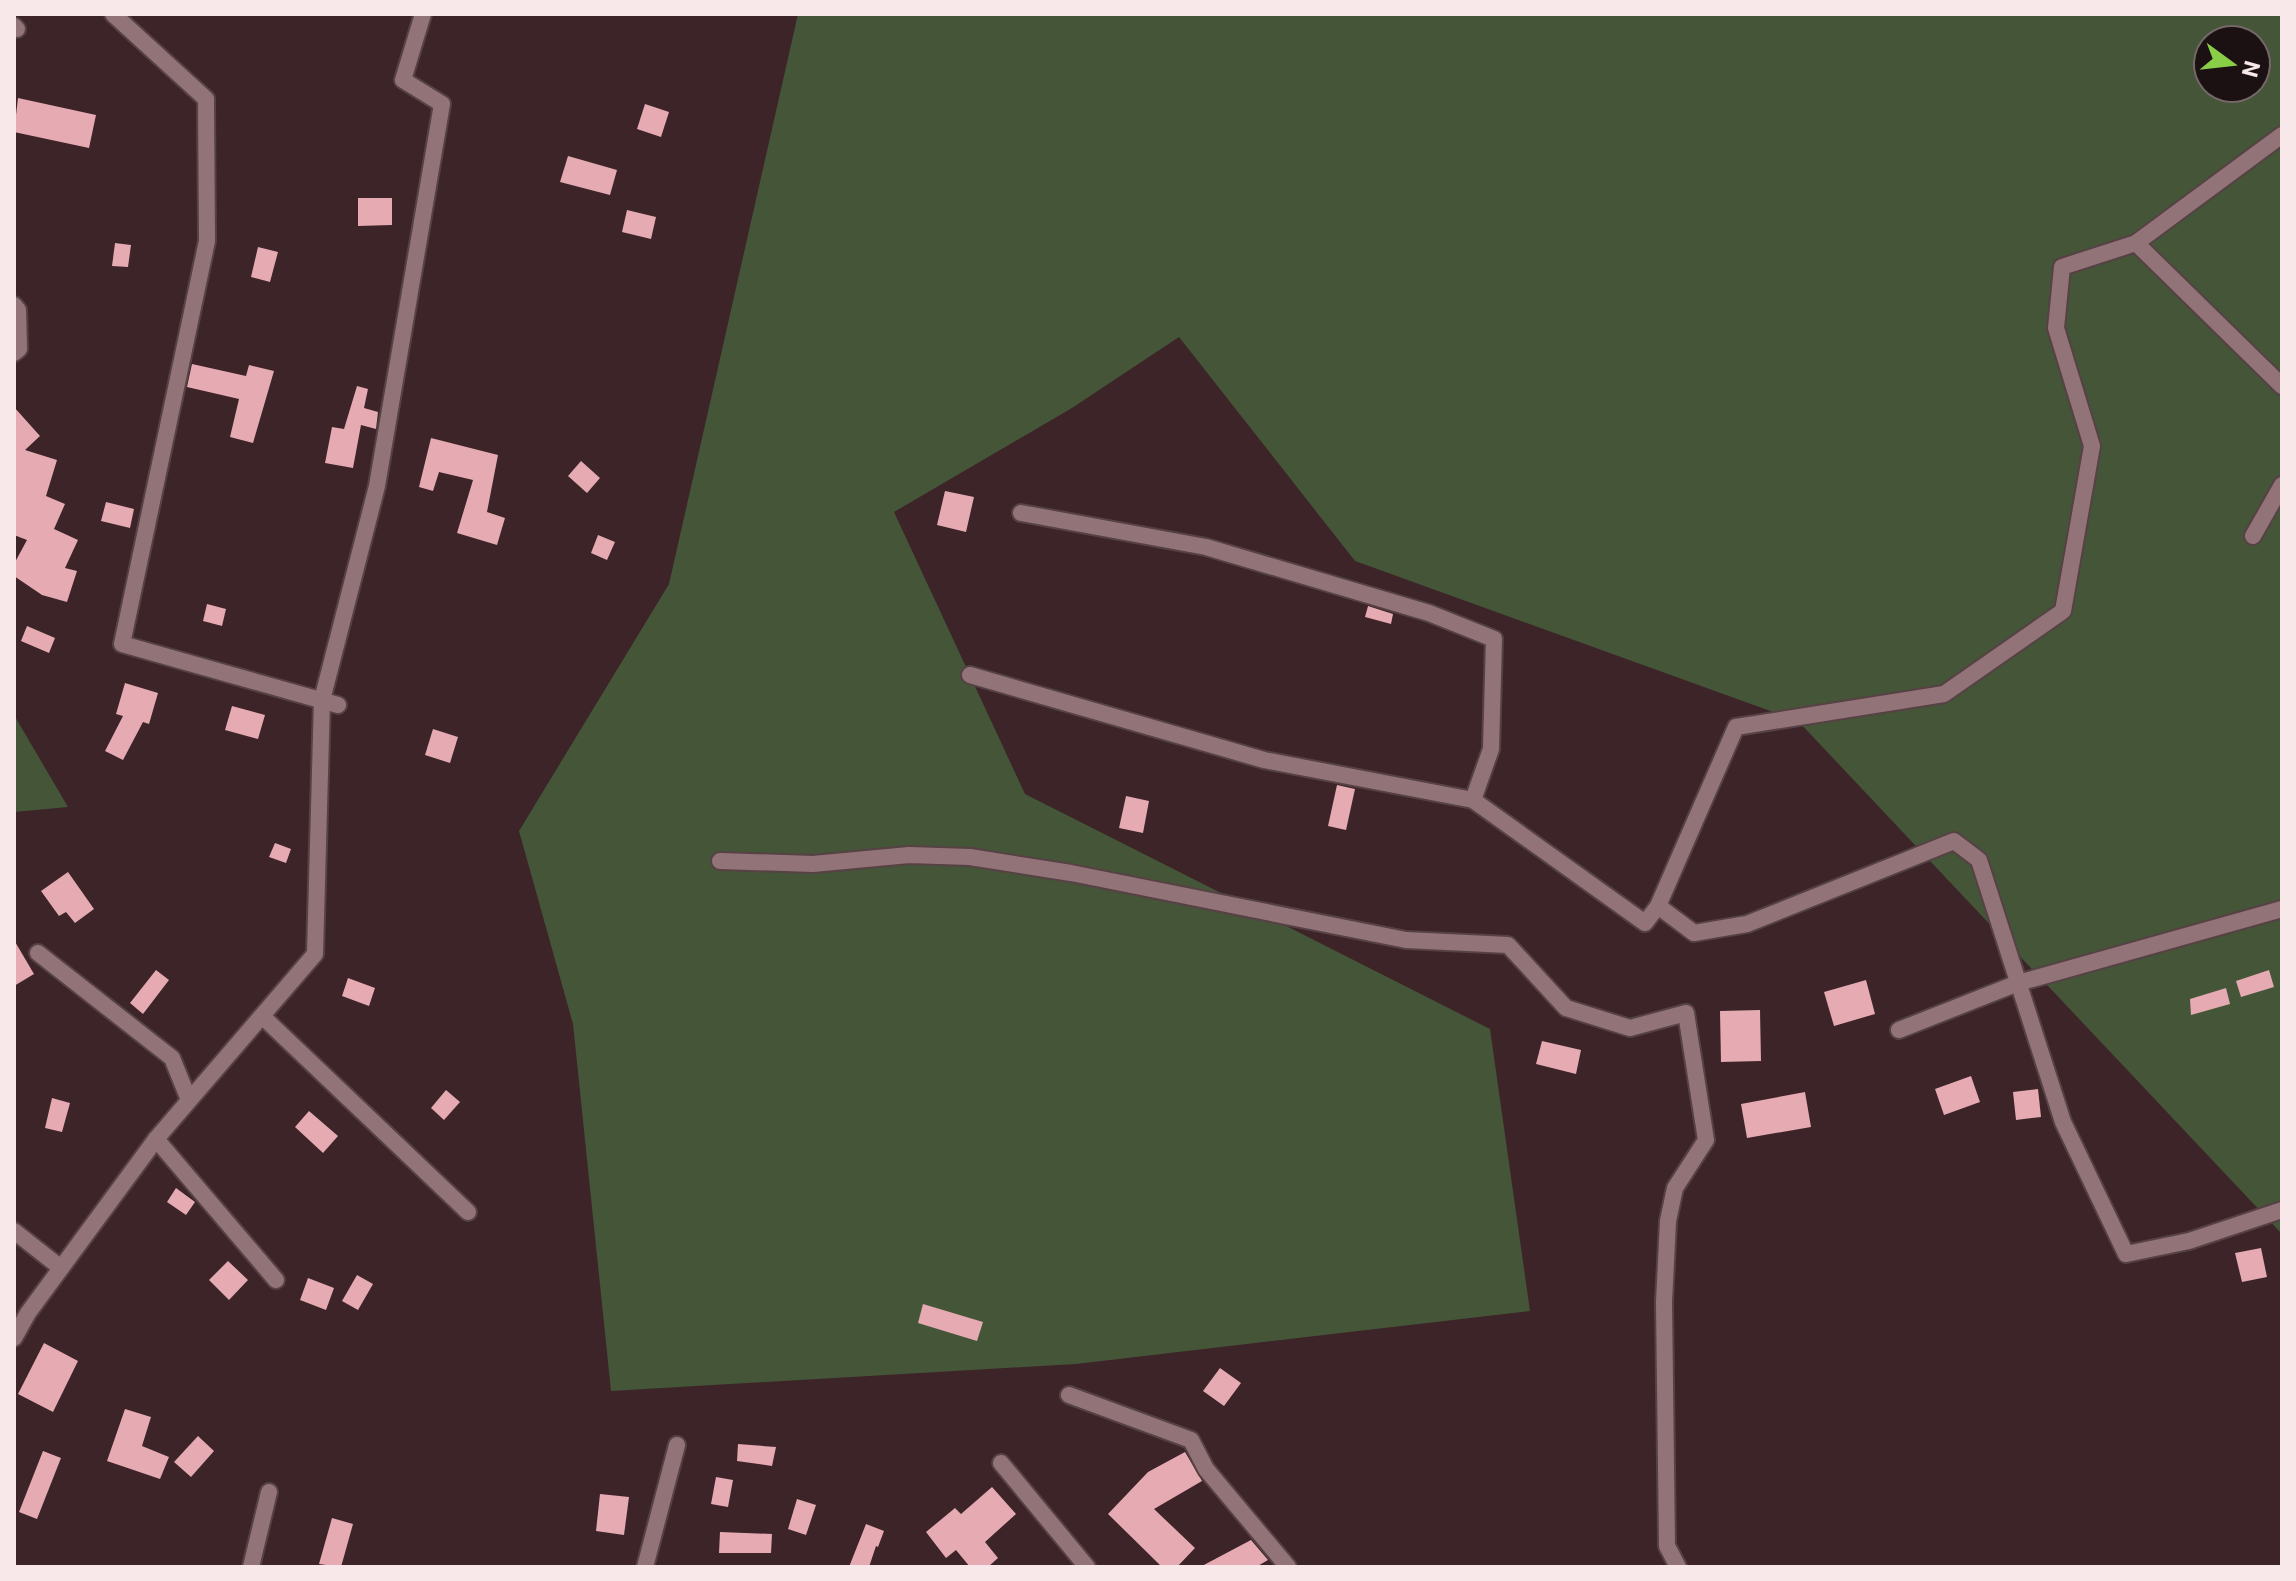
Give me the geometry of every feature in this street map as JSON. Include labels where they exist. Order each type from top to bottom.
[{"type":"street","points":[[113,14],[206,99],[207,241],[122,644],[330,702]]},
{"type":"street","points":[[14,1338],[61,1268],[156,1139],[315,954],[330,702],[377,486],[442,104],[403,80],[423,14]]},
{"type":"street","points":[[970,675],[1264,760],[1473,800],[1645,923],[1658,906],[1736,727],[1944,694],[2063,611],[2092,446],[2056,328],[2062,267],[2136,243],[2282,135]]},
{"type":"street","points":[[2136,243],[2282,386]]},
{"type":"street","points":[[14,305],[18,310],[19,349],[14,353]]},
{"type":"street","points":[[2253,536],[2282,485]]},
{"type":"street","points":[[1021,513],[1206,547],[1429,613],[1494,639],[1491,749],[1473,800]]},
{"type":"street","points":[[1658,906],[1694,933],[1747,924],[1954,841],[1979,860],[2063,1122],[2126,1254],[2189,1241],[2282,1210]]},
{"type":"street","points":[[720,861],[813,864],[909,855],[984,859],[1406,940],[1508,945],[1566,1008],[1630,1028],[1686,1013],[1706,1140],[1675,1188],[1668,1221],[1664,1302],[1667,1546],[1678,1567]]},
{"type":"street","points":[[1899,1030],[2018,983],[2282,909]]},
{"type":"street","points":[[38,953],[172,1058],[189,1100]]},
{"type":"street","points":[[262,1016],[468,1212]]},
{"type":"street","points":[[156,1139],[276,1280]]},
{"type":"street","points":[[14,1231],[61,1268]]},
{"type":"street","points":[[1069,1395],[1191,1440],[1206,1469],[1288,1567]]},
{"type":"street","points":[[645,1567],[677,1445]]},
{"type":"street","points":[[1001,1463],[1084,1566]]},
{"type":"street","points":[[251,1567],[269,1492]]},
{"type":"green space","points":[[798,14],[2282,14],[2282,1234],[1798,721],[1355,561],[1179,337],[1072,408],[894,512],[1025,794],[1490,1029],[1530,1311],[1076,1364],[611,1391],[573,1024],[519,831],[669,584]]},
{"type":"green space","points":[[14,715],[68,807],[14,812]]},
{"type":"building","points":[[18,98],[96,115],[89,148],[14,132]]},
{"type":"building","points":[[645,104],[669,112],[661,137],[637,129]]},
{"type":"building","points":[[568,156],[617,170],[610,195],[560,182]]},
{"type":"building","points":[[358,198],[392,198],[392,225],[358,226]]},
{"type":"building","points":[[627,210],[656,217],[651,239],[622,232]]},
{"type":"building","points":[[115,243],[131,245],[128,267],[112,266]]},
{"type":"building","points":[[258,247],[278,252],[270,282],[251,277]]},
{"type":"building","points":[[192,364],[246,376],[249,365],[274,371],[253,443],[230,437],[239,399],[187,387]]},
{"type":"building","points":[[357,386],[368,389],[364,408],[378,412],[376,429],[361,425],[353,468],[325,463],[332,427],[344,429]]},
{"type":"building","points":[[14,407],[40,436],[25,450],[57,460],[46,496],[65,504],[54,529],[78,540],[65,568],[77,571],[67,602],[42,595],[14,576],[14,564],[27,540],[14,535]]},
{"type":"building","points":[[431,438],[498,455],[487,512],[505,518],[497,545],[457,533],[473,480],[439,472],[433,491],[419,487]]},
{"type":"building","points":[[581,461],[600,478],[587,493],[568,476]]},
{"type":"building","points":[[945,491],[974,497],[966,532],[937,525]]},
{"type":"building","points":[[106,502],[134,509],[130,528],[101,521]]},
{"type":"building","points":[[598,535],[615,542],[607,560],[591,553]]},
{"type":"building","points":[[207,604],[226,609],[222,626],[203,621]]},
{"type":"building","points":[[1368,606],[1393,614],[1391,624],[1365,617]]},
{"type":"building","points":[[27,626],[55,638],[49,653],[21,641]]},
{"type":"building","points":[[125,683],[158,693],[149,724],[143,722],[123,760],[105,751],[123,716],[116,714]]},
{"type":"building","points":[[232,706],[265,715],[258,739],[225,730]]},
{"type":"building","points":[[433,729],[458,737],[450,763],[425,755]]},
{"type":"building","points":[[1337,785],[1355,789],[1346,830],[1328,826]]},
{"type":"building","points":[[1126,796],[1149,801],[1143,833],[1119,828]]},
{"type":"building","points":[[275,843],[291,849],[286,863],[269,857]]},
{"type":"building","points":[[68,872],[94,909],[75,923],[66,912],[59,916],[41,891]]},
{"type":"building","points":[[14,940],[34,974],[14,986]]},
{"type":"building","points":[[156,970],[169,980],[143,1014],[130,1003]]},
{"type":"building","points":[[2269,970],[2274,987],[2241,997],[2236,981]]},
{"type":"building","points":[[348,978],[375,988],[369,1006],[342,996]]},
{"type":"building","points":[[1866,980],[1875,1014],[1834,1026],[1824,992]]},
{"type":"building","points":[[2226,988],[2230,1004],[2191,1015],[2190,999]]},
{"type":"building","points":[[1760,1010],[1761,1061],[1721,1062],[1720,1011]]},
{"type":"building","points":[[1542,1041],[1581,1050],[1576,1074],[1536,1064]]},
{"type":"building","points":[[1971,1076],[1980,1102],[1944,1115],[1935,1089]]},
{"type":"building","points":[[2038,1089],[2041,1117],[2016,1120],[2013,1092]]},
{"type":"building","points":[[446,1090],[460,1102],[444,1120],[431,1108]]},
{"type":"building","points":[[1805,1092],[1811,1127],[1747,1138],[1741,1104]]},
{"type":"building","points":[[52,1098],[70,1103],[62,1132],[45,1128]]},
{"type":"building","points":[[309,1111],[338,1136],[323,1153],[295,1127]]},
{"type":"building","points":[[176,1188],[195,1202],[186,1215],[167,1202]]},
{"type":"building","points":[[2261,1248],[2267,1277],[2242,1282],[2235,1253]]},
{"type":"building","points":[[228,1261],[248,1280],[229,1300],[209,1280]]},
{"type":"building","points":[[357,1275],[373,1284],[358,1310],[342,1301]]},
{"type":"building","points":[[308,1278],[334,1288],[326,1310],[300,1300]]},
{"type":"building","points":[[923,1304],[983,1322],[977,1341],[918,1323]]},
{"type":"building","points":[[44,1343],[78,1361],[53,1412],[18,1394]]},
{"type":"building","points":[[1220,1368],[1241,1383],[1224,1406],[1203,1391]]},
{"type":"building","points":[[125,1409],[151,1417],[142,1446],[169,1457],[160,1479],[107,1461]]},
{"type":"building","points":[[198,1436],[214,1451],[191,1477],[174,1462]]},
{"type":"building","points":[[738,1444],[776,1447],[772,1466],[737,1461]]},
{"type":"building","points":[[43,1451],[61,1458],[37,1519],[19,1512]]},
{"type":"building","points":[[1185,1452],[1202,1481],[1154,1509],[1195,1548],[1177,1567],[1162,1567],[1108,1514],[1148,1472]]},
{"type":"building","points":[[716,1477],[733,1480],[728,1507],[711,1504]]},
{"type":"building","points":[[992,1487],[1016,1514],[985,1542],[998,1558],[988,1567],[970,1567],[956,1550],[946,1558],[926,1532],[955,1508],[961,1514]]},
{"type":"building","points":[[600,1494],[629,1497],[624,1535],[596,1531]]},
{"type":"building","points":[[797,1499],[816,1505],[806,1535],[788,1529]]},
{"type":"building","points":[[332,1518],[353,1524],[341,1567],[319,1564]]},
{"type":"building","points":[[866,1524],[884,1531],[878,1547],[869,1567],[849,1567]]},
{"type":"building","points":[[720,1532],[772,1534],[771,1553],[719,1553]]},
{"type":"building","points":[[1251,1540],[1268,1560],[1256,1567],[1200,1567]]}]
